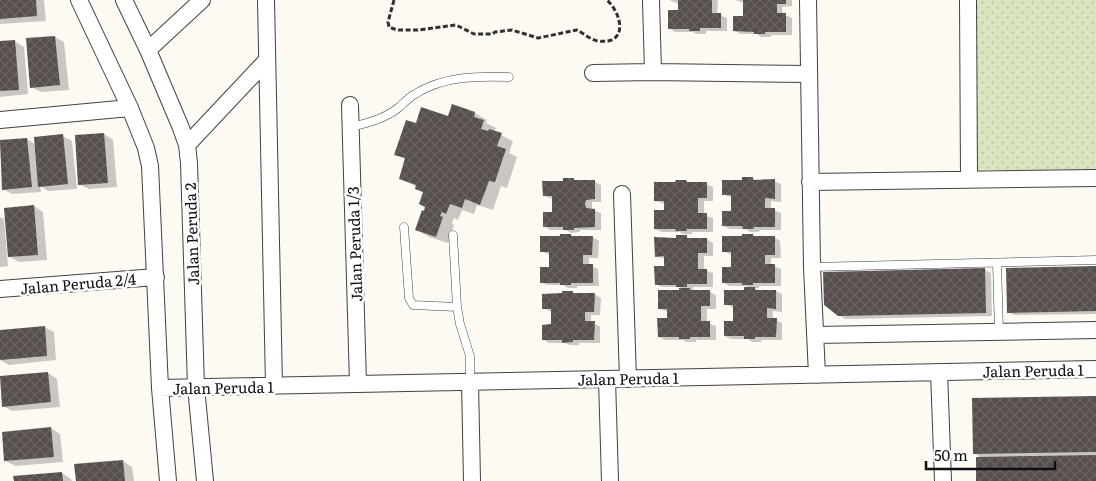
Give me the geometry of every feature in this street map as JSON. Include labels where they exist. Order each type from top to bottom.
[{"type":"street","points":[[79,0],[130,108],[146,148],[150,166],[160,388],[168,481]]},
{"type":"street","name":"Jalan Peruda 2","points":[[124,0],[148,50],[187,145],[196,387],[205,481]]},
{"type":"street","points":[[148,50],[202,0]]},
{"type":"street","points":[[266,0],[274,386]]},
{"type":"street","points":[[651,0],[653,72]]},
{"type":"street","points":[[808,0],[810,182],[816,374]]},
{"type":"street","points":[[968,0],[969,178]]},
{"type":"street","points":[[187,145],[267,60]]},
{"type":"street","points":[[593,73],[808,74]]},
{"type":"street","name":"Jalan Peruda 1/3","points":[[350,105],[358,384]]},
{"type":"street","points":[[0,120],[130,108]]},
{"type":"street","points":[[810,182],[969,178],[1096,178]]},
{"type":"street","points":[[622,194],[628,379]]},
{"type":"street","name":"Jalan Peruda 2/4","points":[[0,289],[156,277]]},
{"type":"street","points":[[815,335],[1096,330]]},
{"type":"street","name":"Jalan Peruda 1","points":[[160,388],[1096,369]]},
{"type":"street","points":[[940,372],[943,481]]},
{"type":"street","points":[[607,379],[610,481]]},
{"type":"street","points":[[470,382],[472,481]]},
{"type":"lane","points":[[350,127],[387,116],[414,94],[454,78],[472,76],[509,77]]},
{"type":"lane","points":[[404,226],[409,298],[413,306],[457,307]]},
{"type":"lane","points":[[453,236],[457,307],[470,356],[470,382]]},
{"type":"lane","points":[[812,267],[1096,260]]},
{"type":"lane","points":[[998,263],[999,331]]},
{"type":"path","points":[[394,0],[388,22],[390,27],[397,30],[432,30],[456,25],[474,34],[492,34],[512,30],[538,38],[577,30],[595,41],[607,42],[614,40],[620,28],[619,17],[614,6],[607,0]]},
{"type":"green space","points":[[973,0],[1096,0],[1096,171],[974,170]]},
{"type":"building","points":[[0,0],[36,0],[37,16],[0,19]]},
{"type":"building","points":[[678,0],[712,0],[712,13],[721,13],[721,28],[700,28],[700,31],[668,29],[668,10],[678,10]]},
{"type":"building","points":[[743,0],[786,0],[786,4],[777,4],[777,13],[786,13],[786,32],[754,34],[754,32],[733,31],[733,16],[743,16]]},
{"type":"building","points":[[55,36],[60,85],[30,88],[26,38]]},
{"type":"building","points":[[15,40],[19,90],[0,91],[0,41]]},
{"type":"building","points":[[452,104],[475,112],[474,117],[484,120],[481,129],[502,133],[497,146],[506,149],[495,182],[489,181],[480,205],[465,199],[462,208],[450,204],[446,214],[442,212],[440,216],[443,217],[436,237],[415,230],[422,210],[424,211],[425,207],[419,204],[423,192],[415,189],[416,185],[399,179],[405,158],[394,155],[406,120],[416,123],[421,107],[448,116]]},
{"type":"building","points":[[104,133],[108,183],[78,185],[75,135]]},
{"type":"building","points":[[63,134],[68,184],[38,187],[34,137]]},
{"type":"building","points":[[27,138],[32,187],[2,190],[0,140]]},
{"type":"building","points":[[742,177],[753,177],[753,180],[775,179],[775,199],[765,198],[765,208],[775,208],[775,227],[743,229],[742,226],[722,226],[722,211],[731,211],[731,195],[722,195],[722,180],[742,180]]},
{"type":"building","points":[[563,178],[595,180],[595,199],[586,200],[585,204],[586,208],[595,209],[595,227],[563,230],[563,227],[543,227],[543,212],[552,212],[552,196],[543,196],[542,181],[563,181]]},
{"type":"building","points":[[676,180],[707,182],[707,198],[698,198],[698,213],[707,213],[707,229],[675,231],[676,229],[654,229],[654,210],[664,210],[664,201],[654,201],[654,182],[675,182]]},
{"type":"building","points":[[34,205],[38,255],[8,257],[4,208]]},
{"type":"building","points":[[560,234],[593,236],[592,255],[583,255],[583,264],[593,264],[593,283],[560,285],[560,283],[540,283],[540,267],[549,267],[549,252],[540,252],[540,236],[560,236]]},
{"type":"building","points":[[742,234],[775,236],[775,255],[765,255],[765,264],[775,264],[775,283],[742,285],[742,283],[722,283],[722,267],[731,267],[731,252],[722,252],[722,236],[742,236]]},
{"type":"building","points":[[676,235],[687,235],[687,238],[707,238],[707,253],[698,253],[698,269],[707,269],[707,284],[687,284],[687,287],[655,285],[654,266],[664,266],[664,256],[655,257],[654,237],[676,238]]},
{"type":"building","points":[[1096,266],[1096,311],[1007,313],[1006,268]]},
{"type":"building","points":[[985,268],[986,313],[838,316],[824,305],[823,272]]},
{"type":"building","points":[[744,287],[755,287],[755,290],[776,290],[776,309],[767,308],[767,318],[777,318],[776,337],[744,339],[744,336],[724,336],[724,321],[733,321],[733,305],[724,305],[724,290],[744,290]]},
{"type":"building","points":[[679,288],[710,290],[710,306],[701,306],[701,321],[710,321],[710,337],[679,339],[679,337],[658,337],[657,318],[667,318],[667,309],[658,309],[658,290],[679,290]]},
{"type":"building","points":[[562,291],[595,293],[594,312],[585,312],[585,321],[595,321],[594,340],[573,340],[573,342],[562,343],[562,340],[542,340],[542,325],[551,324],[551,309],[542,309],[542,294],[562,293]]},
{"type":"building","points":[[45,326],[47,356],[0,360],[0,330]]},
{"type":"building","points":[[48,372],[51,402],[2,407],[0,376]]},
{"type":"building","points":[[1096,396],[1096,452],[973,454],[972,398]]},
{"type":"building","points":[[51,427],[54,457],[4,461],[2,432]]},
{"type":"building","points":[[1096,455],[1096,481],[976,481],[976,457]]},
{"type":"building","points":[[123,460],[125,481],[76,481],[74,464]]},
{"type":"building","points":[[62,472],[63,481],[14,481],[13,476]]}]
